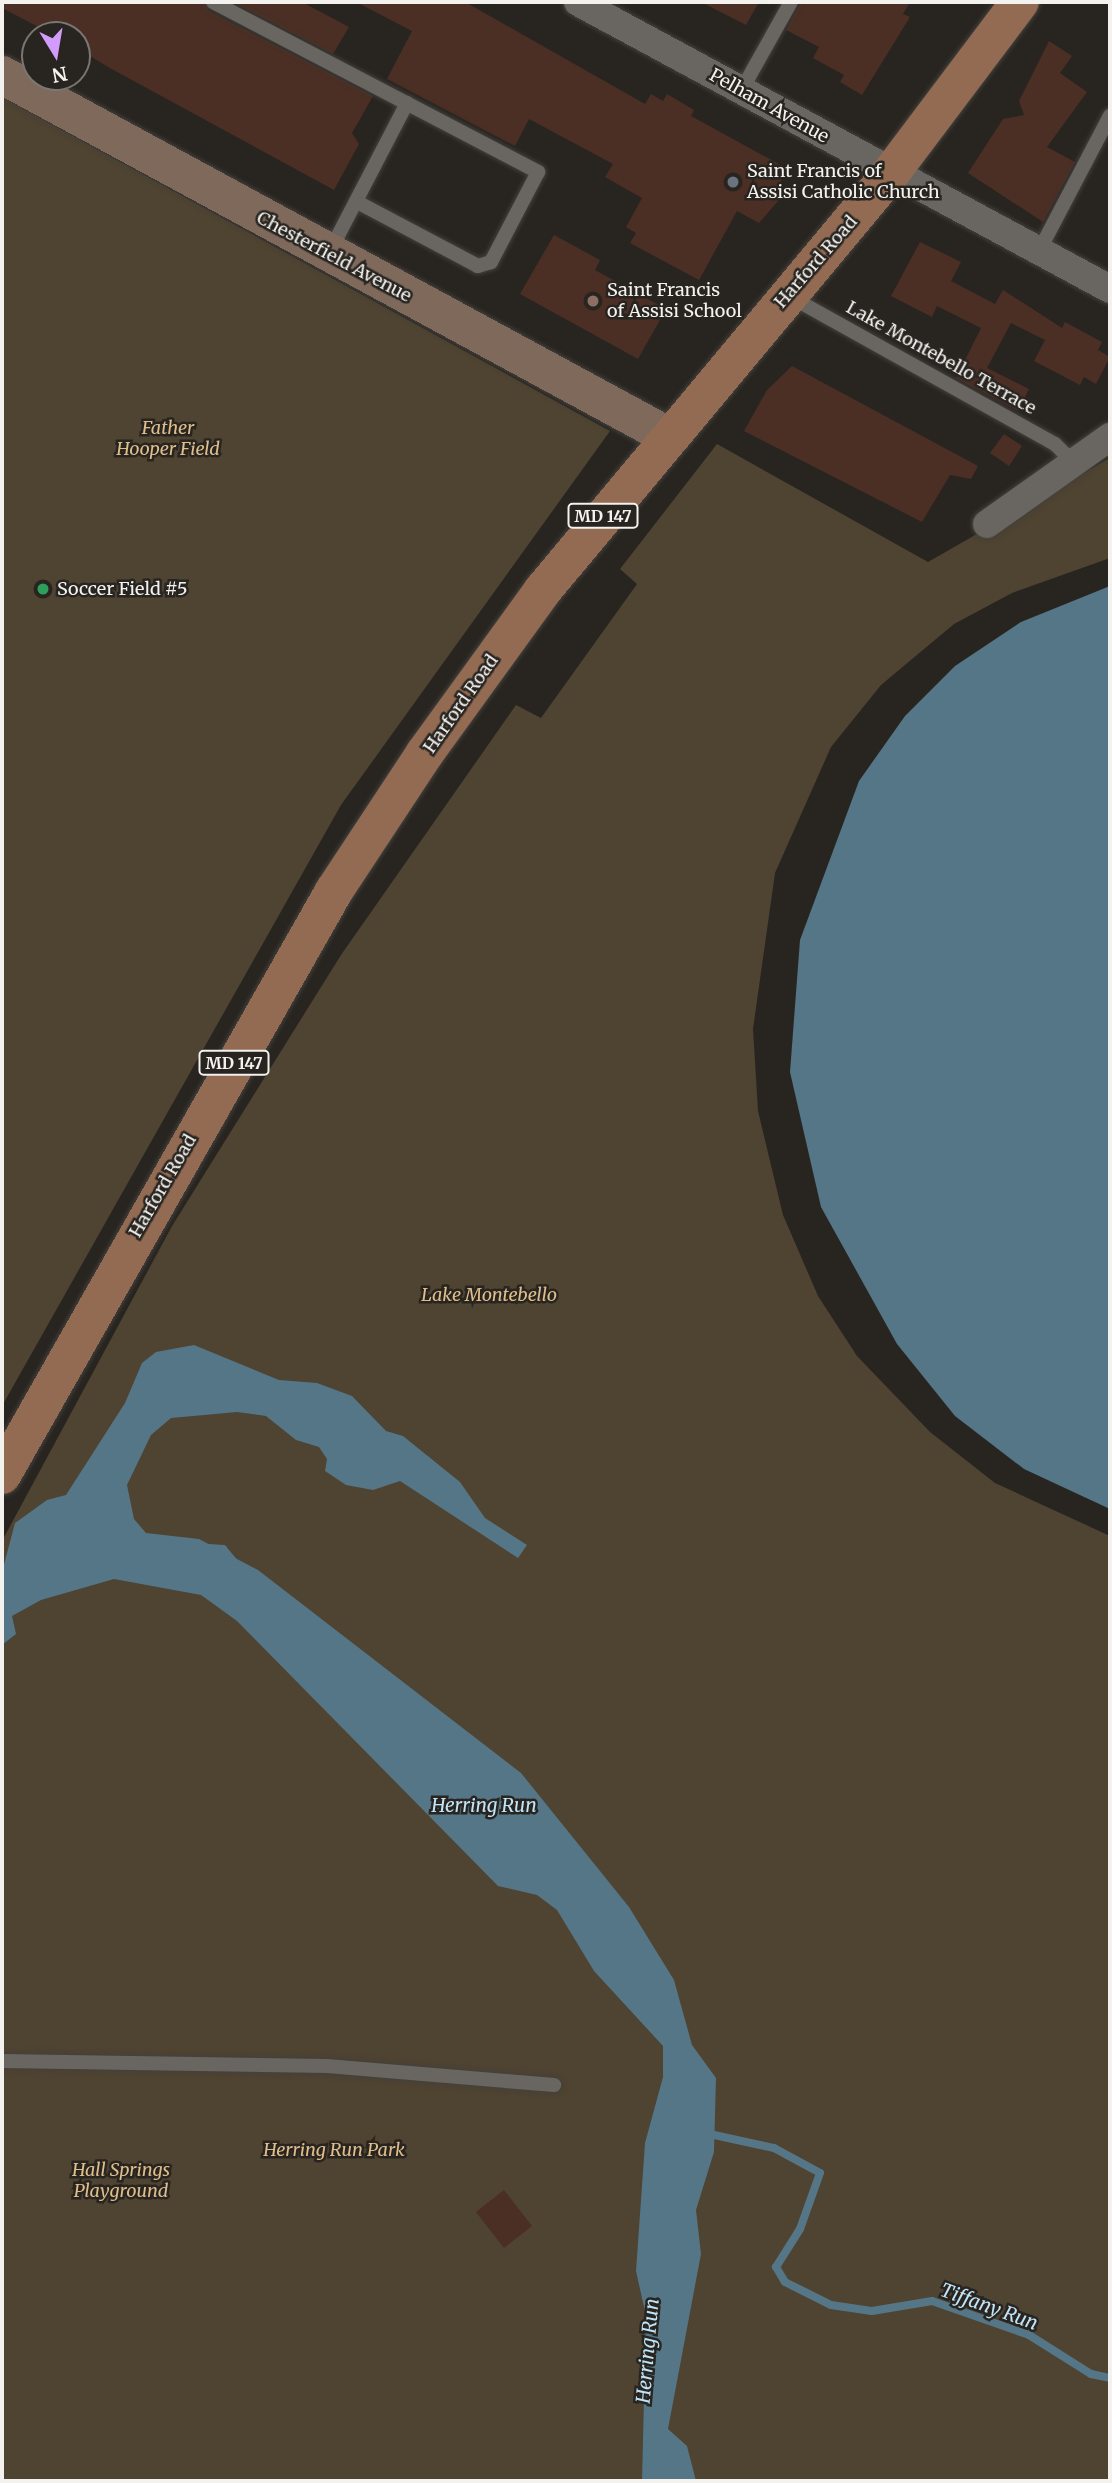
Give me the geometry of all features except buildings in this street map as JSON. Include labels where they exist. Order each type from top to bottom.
[{"type":"main road","name":"Harford Road","points":[[2,1475],[134,1235],[334,891],[425,753],[538,596],[668,436],[891,173],[1020,2]]},
{"type":"street","name":"Pelham Avenue","points":[[578,2],[1110,289]]},
{"type":"street","name":"Chesterfield Avenue","points":[[2,75],[328,255],[668,436]]},
{"type":"street","points":[[986,524],[1072,461],[1110,437]]},
{"type":"lane","points":[[213,2],[538,172],[491,262],[478,267],[358,202]]},
{"type":"lane","points":[[741,91],[791,2]]},
{"type":"lane","points":[[328,255],[358,202],[407,103]]},
{"type":"lane","points":[[1039,251],[1110,116]]},
{"type":"lane","name":"Lake Montebello Terrace","points":[[787,295],[1055,444],[1072,461]]},
{"type":"lane","points":[[2,2061],[327,2066],[554,2085]]},
{"type":"green space","name":"Father Hooper Field","points":[[2,97],[610,431],[341,805],[2,1406]]},
{"type":"green space","points":[[717,444],[928,562],[1110,458],[1110,558],[1012,593],[954,624],[881,685],[831,747],[775,873],[753,1029],[758,1111],[783,1215],[818,1296],[857,1356],[930,1432],[995,1483],[1110,1536],[1110,2481],[2,2481],[2,1541],[172,1226],[341,955],[516,705],[541,718],[637,584],[620,569]]},
{"type":"water","points":[[1110,586],[1110,1509],[1024,1469],[955,1416],[897,1344],[821,1207],[790,1072],[800,940],[859,781],[905,716],[955,666],[1021,622]]},
{"type":"water","name":"Herring Run","points":[[194,1345],[279,1380],[317,1383],[352,1396],[386,1431],[403,1436],[460,1482],[485,1518],[527,1545],[518,1558],[400,1481],[373,1490],[346,1485],[325,1471],[327,1459],[319,1447],[296,1440],[266,1416],[237,1412],[171,1418],[151,1435],[127,1485],[134,1519],[146,1533],[199,1539],[258,1570],[521,1773],[629,1907],[674,1980],[692,2045],[716,2078],[714,2152],[696,2210],[701,2254],[668,2429],[687,2446],[696,2481],[642,2481],[646,2316],[636,2271],[645,2143],[663,2077],[663,2046],[594,1971],[557,1910],[537,1895],[498,1886],[237,1621],[201,1595],[114,1579],[41,1600],[12,1616],[16,1634],[2,1645],[2,1572],[15,1523],[47,1500],[66,1495],[125,1403],[142,1363],[156,1352]]},
{"type":"waterway","name":"Herring Run","points":[[209,1548],[223,1549],[233,1561]]},
{"type":"waterway","name":"Tiffany Run","points":[[705,2133],[774,2148],[820,2173],[800,2229],[776,2267],[785,2282],[831,2305],[872,2311],[932,2301],[1029,2335],[1091,2374],[1110,2378]]},
{"type":"place","name":"Saint Francis of Assisi Catholic Church","points":[[733,182]]},
{"type":"place","name":"Saint Francis of Assisi School","points":[[593,301]]},
{"type":"place","name":"Soccer Field #5","points":[[43,589]]},
{"type":"park label","name":"Lake Montebello","points":[[489,1295]]},
{"type":"park label","name":"Herring Run Park","points":[[334,2150]]},
{"type":"park label","name":"Hall Springs Playground","points":[[121,2181]]}]
